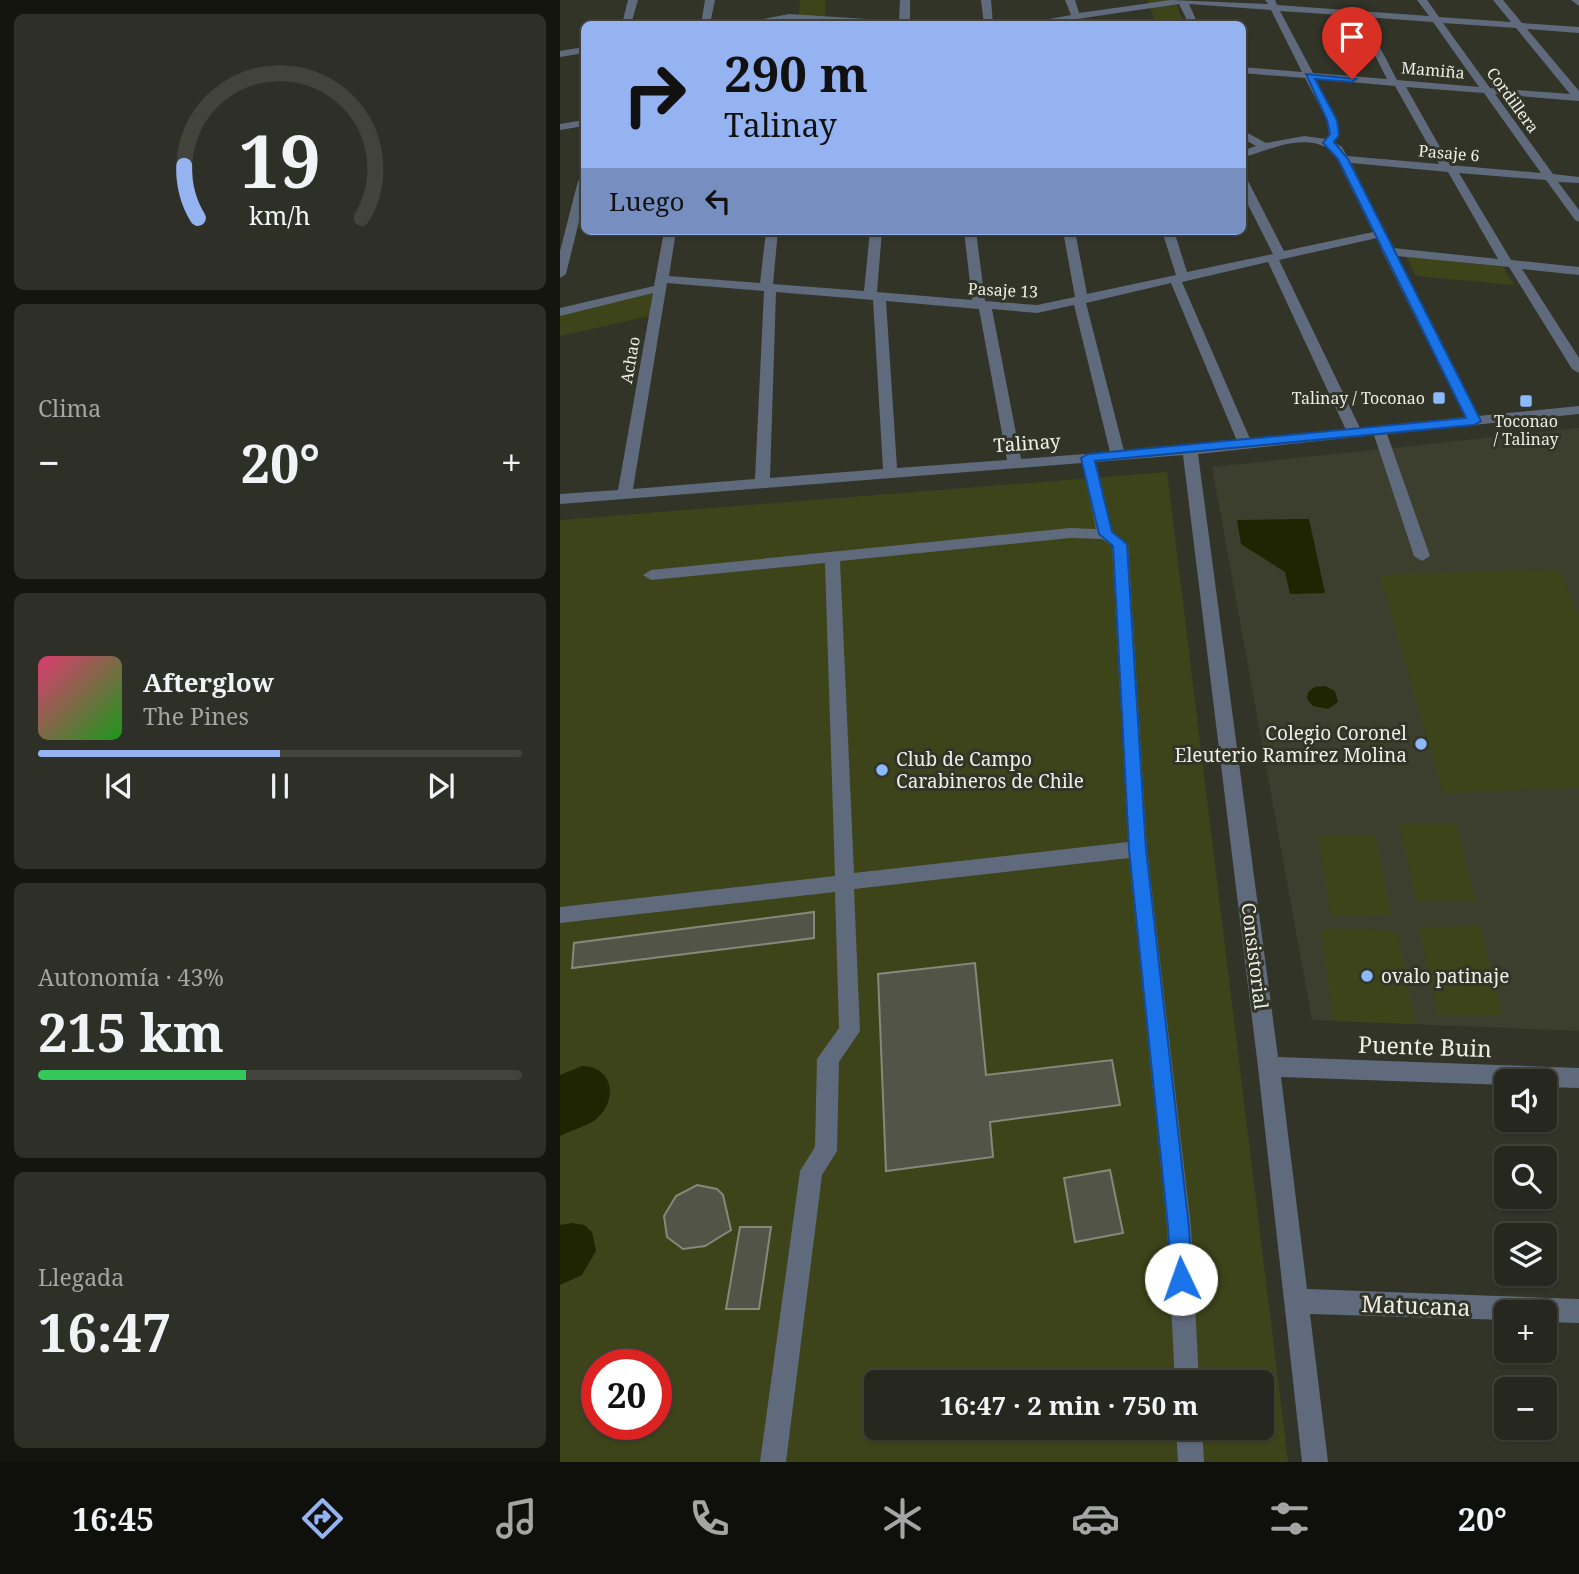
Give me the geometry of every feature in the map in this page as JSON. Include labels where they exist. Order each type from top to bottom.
[{"type":"street","points":[[627,21],[632,0]]},
{"type":"street","points":[[706,21],[710,0]]},
{"type":"street","points":[[905,0],[905,21]]},
{"type":"street","points":[[986,0],[989,21]]},
{"type":"street","points":[[1070,0],[1074,20],[1183,1],[1272,4],[1356,14],[1579,30]]},
{"type":"street","points":[[1346,0],[1450,169],[1579,369]]},
{"type":"street","name":"Cordillera","points":[[1422,0],[1579,218]]},
{"type":"street","points":[[1498,0],[1579,98]]},
{"type":"street","points":[[1183,1],[1192,21]]},
{"type":"street","points":[[1272,4],[1332,120],[1335,135],[1330,143]]},
{"type":"street","points":[[762,21],[789,17],[855,21]]},
{"type":"street","points":[[560,54],[581,50]]},
{"type":"street","name":"Mamiña","points":[[1246,71],[1579,98]]},
{"type":"street","points":[[560,127],[581,123]]},
{"type":"street","points":[[1246,135],[1264,146]]},
{"type":"street","points":[[1246,153],[1264,146],[1304,141],[1330,143],[1343,159],[1474,421]]},
{"type":"street","name":"Pasaje 6","points":[[1343,159],[1579,180]]},
{"type":"street","points":[[1246,190],[1355,433]]},
{"type":"street","points":[[560,211],[581,207],[560,274]]},
{"type":"street","name":"Pasaje 13","points":[[560,312],[661,283],[768,287],[1037,309],[1379,234]]},
{"type":"street","name":"Achao","points":[[625,494],[669,235]]},
{"type":"street","points":[[762,483],[772,235]]},
{"type":"street","points":[[876,235],[875,296],[890,473]]},
{"type":"street","points":[[971,235],[982,306],[1015,464]]},
{"type":"street","points":[[1070,235],[1080,300],[1118,455]]},
{"type":"street","points":[[1169,235],[1179,278],[1245,444]]},
{"type":"street","points":[[1388,251],[1579,271]]},
{"type":"street","name":"Talinay","points":[[560,499],[1190,450],[1579,410]]},
{"type":"street","points":[[1379,430],[1422,556]]},
{"type":"street","name":"Consistorial","points":[[1190,450],[1269,1068],[1315,1462]]},
{"type":"street","points":[[1088,458],[1105,534]]},
{"type":"street","points":[[651,575],[1070,533],[1105,534],[1120,544],[1138,849],[1179,1227],[1186,1370]]},
{"type":"street","points":[[772,1462],[811,1171],[827,1151],[828,1059],[850,1031],[847,883],[832,555]]},
{"type":"street","points":[[560,915],[1138,849]]},
{"type":"street","name":"Puente Buin","points":[[1269,1068],[1579,1078]]},
{"type":"street","name":"Matucana","points":[[1295,1301],[1579,1311]]},
{"type":"street","points":[[1190,1440],[1191,1462]]},
{"type":"shaded area","points":[[800,0],[825,0],[825,21],[798,21]]},
{"type":"shaded area","points":[[1147,0],[1175,0],[1183,21],[1155,21]]},
{"type":"shaded area","points":[[1406,256],[1503,267],[1514,285],[1416,276]]},
{"type":"shaded area","points":[[653,292],[649,316],[560,336],[560,315]]},
{"type":"shaded area","name":"Colegio Coronel Eleuterio Ramírez Molina","points":[[1579,428],[1579,1031],[1312,1020],[1212,467]]},
{"type":"shaded area","name":"Club de Campo Carabineros de Chile","points":[[1167,472],[1288,1462],[560,1462],[560,520]]},
{"type":"shaded area","points":[[1309,519],[1325,593],[1290,594],[1285,572],[1241,544],[1237,520]]},
{"type":"shaded area","points":[[1559,569],[1579,616],[1579,788],[1443,793],[1380,575]]},
{"type":"shaded area","points":[[1325,686],[1335,691],[1338,702],[1328,709],[1313,706],[1307,699],[1308,692],[1315,687]]},
{"type":"shaded area","points":[[1456,823],[1476,902],[1417,902],[1399,824]]},
{"type":"shaded area","points":[[1375,835],[1391,915],[1331,916],[1318,836]]},
{"type":"shaded area","points":[[1480,926],[1502,1015],[1438,1016],[1419,927]]},
{"type":"shaded area","name":"ovalo patinaje","points":[[1321,929],[1397,931],[1416,1024],[1333,1021]]},
{"type":"shaded area","points":[[582,1066],[601,1072],[607,1079],[610,1095],[602,1113],[595,1120],[560,1136],[560,1075]]},
{"type":"shaded area","points":[[560,1225],[584,1225],[592,1232],[596,1251],[582,1275],[560,1285]]},
{"type":"building","points":[[814,912],[814,938],[572,968],[574,943]]},
{"type":"building","points":[[975,963],[986,1075],[1112,1060],[1120,1105],[990,1122],[993,1157],[886,1171],[878,974]]},
{"type":"building","points":[[1110,1170],[1123,1233],[1075,1242],[1064,1178]]},
{"type":"building","points":[[697,1185],[717,1189],[723,1195],[731,1230],[705,1246],[683,1249],[667,1237],[664,1216],[676,1196]]},
{"type":"building","points":[[740,1227],[771,1227],[759,1309],[726,1309]]},
{"type":"place","name":"Talinay / Toconao","points":[[1439,398]]},
{"type":"place","name":"Toconao / Talinay","points":[[1526,401]]},
{"type":"place","name":"Colegio Coronel Eleuterio Ramírez Molina","points":[[1421,744]]},
{"type":"place","name":"Club de Campo Carabineros de Chile","points":[[882,770]]},
{"type":"place","name":"ovalo patinaje","points":[[1367,976]]},
{"type":"route","points":[[1181,1279],[1179,1227],[1138,849],[1120,544],[1115,538],[1105,534],[1088,458],[1474,421],[1338,149],[1328,143],[1335,135],[1332,120],[1309,76],[1352,79]]}]
